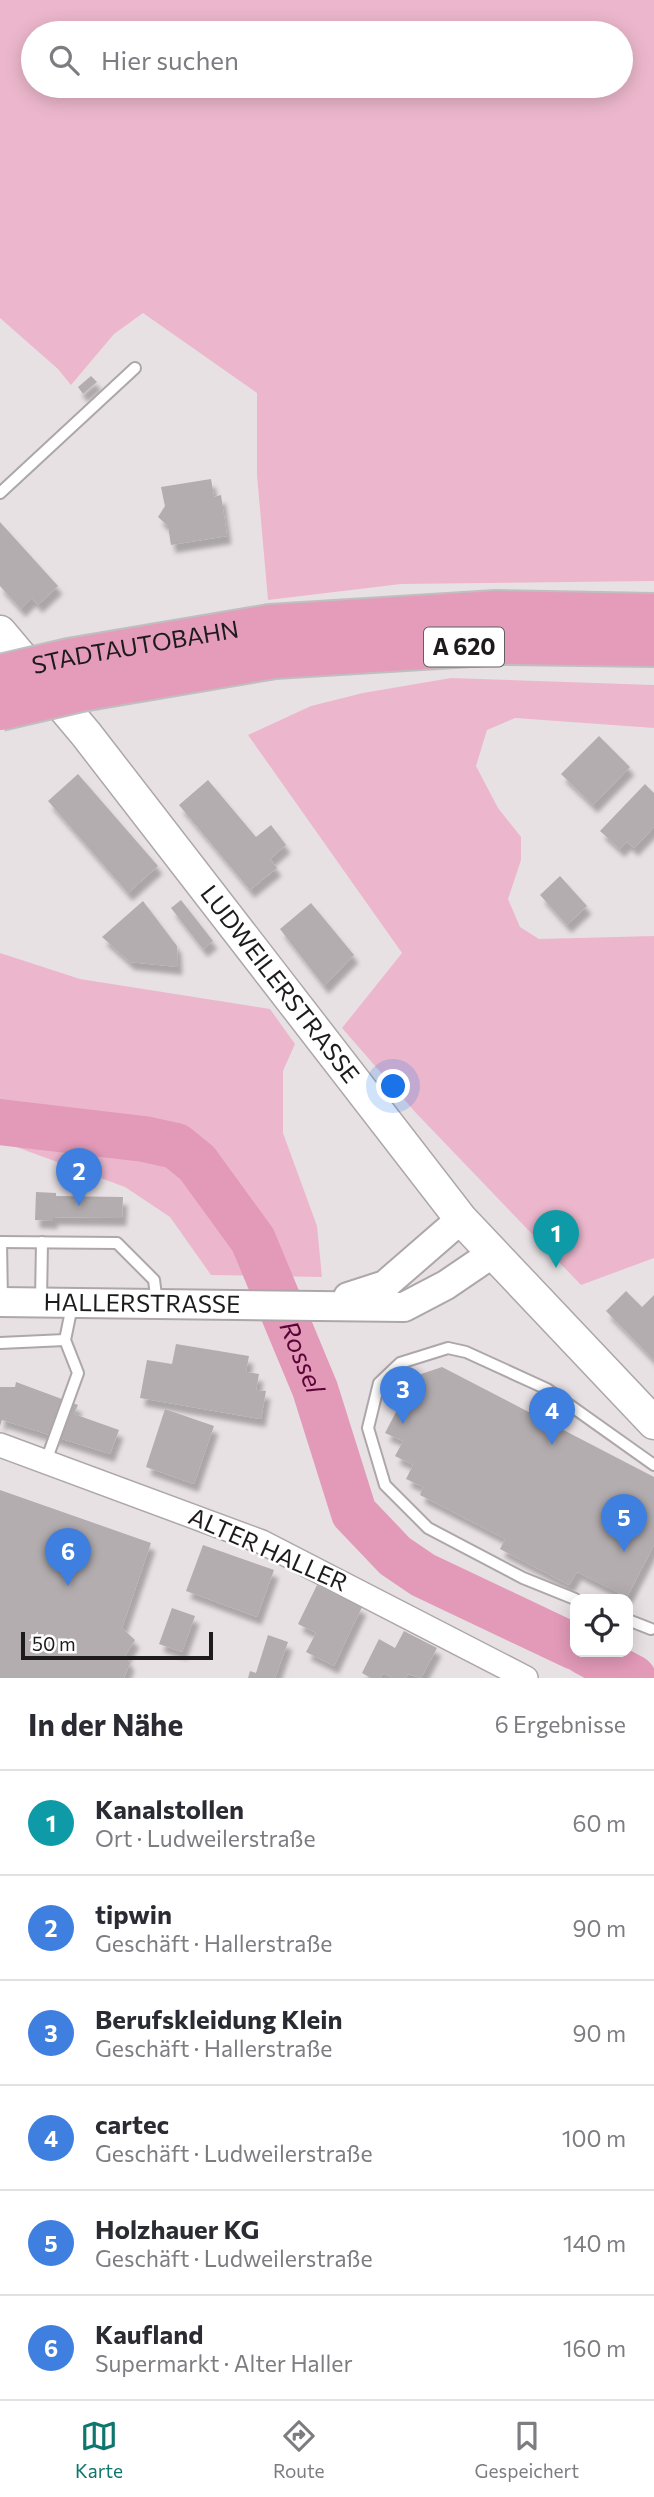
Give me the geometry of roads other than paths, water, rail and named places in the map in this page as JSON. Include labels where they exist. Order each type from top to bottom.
[{"type":"highway","name":"A 620","points":[[0,711],[272,641],[496,610],[654,613]]},
{"type":"highway","name":"A 620","points":[[272,641],[654,647]]},
{"type":"highway","name":"STADTAUTOBAHN","points":[[0,674],[69,659],[272,641]]},
{"type":"main road","name":"LUDWEILERSTRASSE","points":[[0,632],[86,734],[461,1219],[654,1423]]},
{"type":"street","name":"HALLERSTRASSE","points":[[325,1304],[385,1285],[461,1219]]},
{"type":"street","name":"HALLERSTRASSE","points":[[1,1302],[404,1307],[446,1285],[493,1253]]},
{"type":"street","name":"ALTER HALLER","points":[[0,1445],[262,1542],[526,1678]]},
{"type":"lane","points":[[0,493],[135,368]]},
{"type":"lane","points":[[1,1302],[0,1242],[43,1242],[117,1243],[154,1280],[157,1303]]},
{"type":"lane","points":[[41,1303],[43,1242]]},
{"type":"lane","points":[[46,1461],[78,1373],[65,1340],[72,1303]]},
{"type":"lane","points":[[0,1343],[65,1340]]},
{"type":"lane","points":[[570,1597],[523,1578],[428,1528],[385,1485],[368,1428],[379,1383],[400,1363],[447,1348],[466,1352],[547,1389],[654,1465]]},
{"type":"lane","points":[[633,1622],[651,1629]]},
{"type":"waterway","name":"Rossel","points":[[0,1122],[144,1139],[176,1146],[197,1163],[253,1240],[315,1389],[354,1513],[395,1556],[423,1575],[570,1645]]},
{"type":"waterway","name":"Rossel","points":[[594,1657],[633,1678]]},
{"type":"place","name":"tipwin","points":[[79,1206]]},
{"type":"place","name":"Kanalstollen","points":[[556,1268]]},
{"type":"place","name":"Berufskleidung Klein","points":[[403,1424]]},
{"type":"place","name":"cartec","points":[[552,1445]]},
{"type":"place","name":"Holzhauer KG","points":[[624,1552]]},
{"type":"place","name":"Kaufland","points":[[68,1586]]}]
